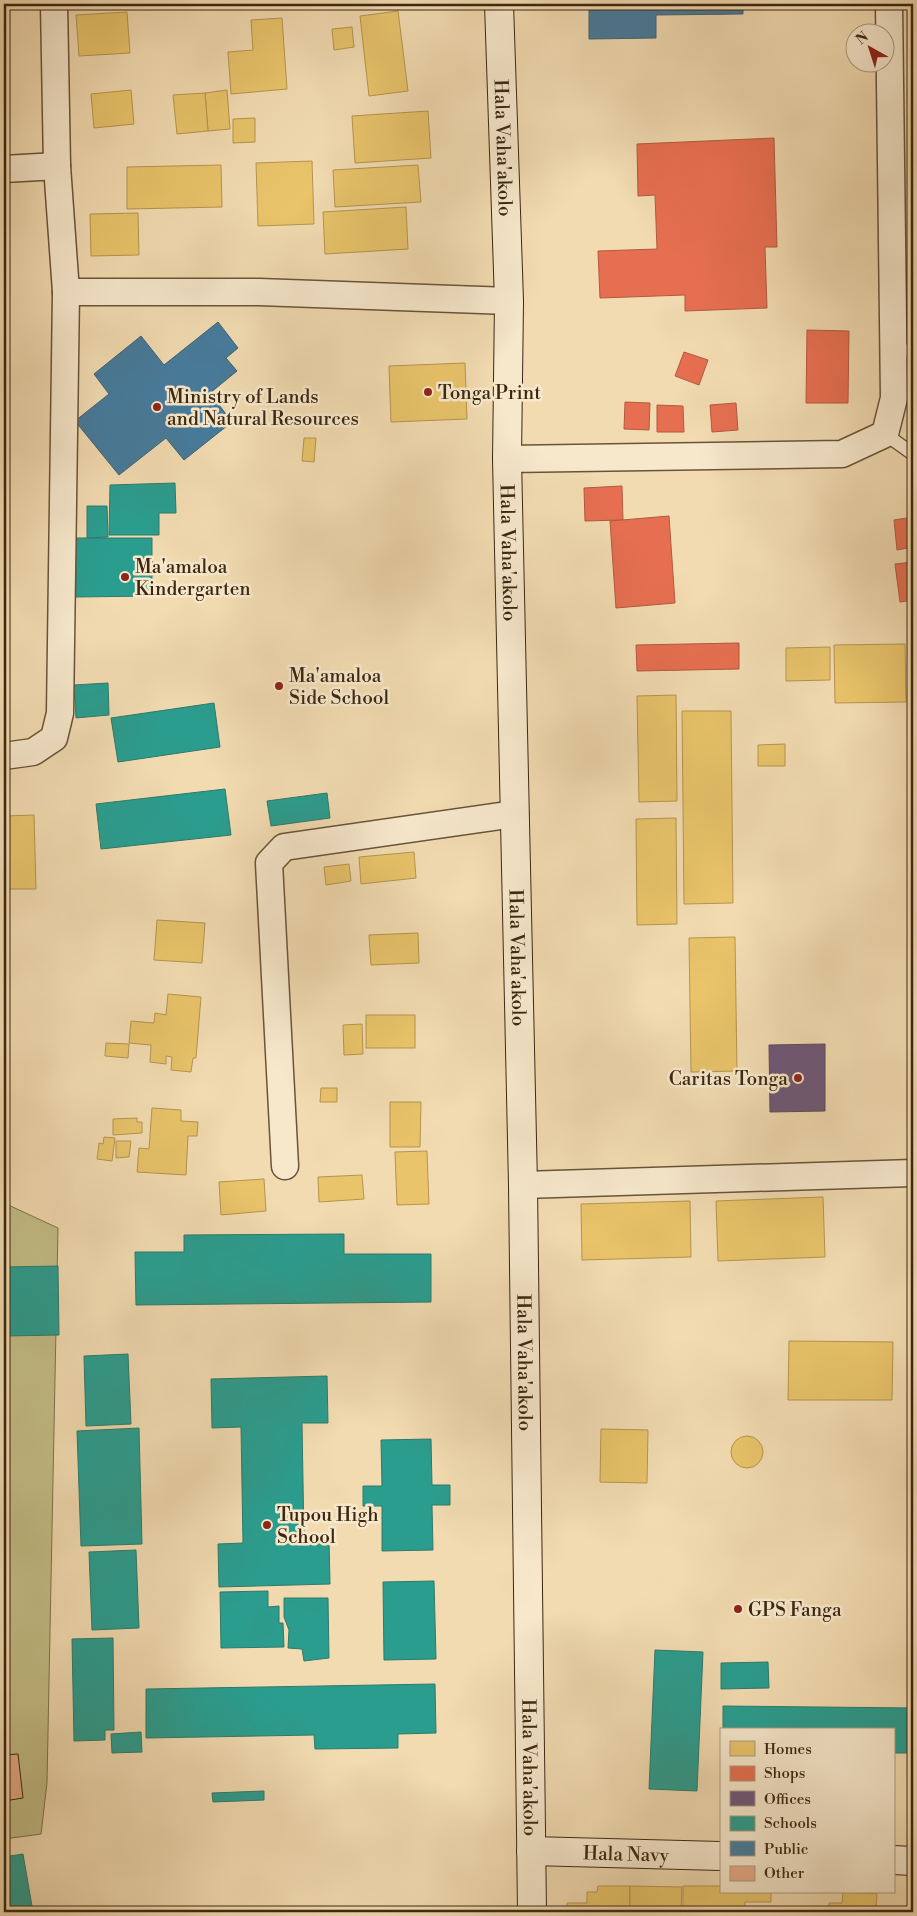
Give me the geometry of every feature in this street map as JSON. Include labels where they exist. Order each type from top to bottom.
[{"type":"main road","name":"Hala Vaha'akolo","points":[[499,4],[509,301],[507,459],[523,1184],[532,1912]]},
{"type":"main road","name":"Hala Navy","points":[[531,1851],[720,1856]]},
{"type":"main road","points":[[894,1860],[913,1861]]},
{"type":"street","points":[[4,756],[33,752],[54,738],[60,713],[66,292],[56,166],[54,4]]},
{"type":"street","points":[[507,459],[842,454],[885,434],[903,351],[888,4]]},
{"type":"street","points":[[4,169],[56,166]]},
{"type":"street","points":[[66,292],[259,292],[509,301]]},
{"type":"street","points":[[285,1166],[269,863],[284,846],[515,814]]},
{"type":"street","points":[[523,1184],[913,1173]]},
{"type":"lane","points":[[885,434],[913,454]]},
{"type":"shaded area","points":[[4,1203],[58,1228],[47,1783],[41,1834],[4,1839]]},
{"type":"building: Homes","points":[[398,11],[408,91],[369,96],[360,16]]},
{"type":"building: Homes","points":[[127,12],[130,53],[79,56],[76,15]]},
{"type":"building: Homes","points":[[282,18],[287,89],[231,94],[228,52],[253,50],[251,20]]},
{"type":"building: Homes","points":[[352,27],[354,47],[334,50],[332,29]]},
{"type":"building: Homes","points":[[4,54],[8,88],[4,88]]},
{"type":"building: Homes","points":[[131,90],[134,124],[94,128],[91,94]]},
{"type":"building: Homes","points":[[227,90],[230,129],[208,131],[205,93]]},
{"type":"building: Homes","points":[[205,93],[208,131],[177,134],[173,95]]},
{"type":"building: Homes","points":[[428,111],[431,158],[355,163],[352,116]]},
{"type":"building: Homes","points":[[255,118],[255,142],[233,143],[233,119]]},
{"type":"building: Homes","points":[[312,161],[314,224],[258,226],[256,163]]},
{"type":"building: Homes","points":[[221,165],[222,207],[127,209],[127,167]]},
{"type":"building: Homes","points":[[418,165],[421,202],[335,207],[333,170]]},
{"type":"building: Homes","points":[[406,207],[408,249],[325,254],[323,212]]},
{"type":"building: Homes","points":[[138,213],[139,255],[91,256],[90,214]]},
{"type":"building: Homes","name":"Tonga Print","points":[[465,363],[467,419],[391,422],[389,366]]},
{"type":"building: Homes","points":[[304,438],[316,438],[314,462],[302,461]]},
{"type":"building: Homes","points":[[4,603],[7,603],[6,703],[4,703]]},
{"type":"building: Homes","points":[[905,644],[906,702],[835,703],[834,645]]},
{"type":"building: Homes","points":[[830,647],[830,680],[786,681],[786,648]]},
{"type":"building: Homes","points":[[910,648],[913,648],[913,701],[911,701]]},
{"type":"building: Homes","points":[[676,695],[677,801],[639,802],[637,696]]},
{"type":"building: Homes","points":[[682,711],[731,711],[733,903],[684,904]]},
{"type":"building: Homes","points":[[785,744],[785,766],[758,766],[758,745]]},
{"type":"building: Homes","points":[[34,815],[36,889],[4,889],[4,816]]},
{"type":"building: Homes","points":[[676,818],[677,924],[637,925],[636,819]]},
{"type":"building: Homes","points":[[414,852],[416,878],[361,884],[359,857]]},
{"type":"building: Homes","points":[[349,864],[351,881],[326,885],[324,867]]},
{"type":"building: Homes","points":[[157,920],[205,923],[202,963],[154,960]]},
{"type":"building: Homes","points":[[4,922],[8,922],[8,942],[4,942]]},
{"type":"building: Homes","points":[[418,933],[419,963],[371,965],[369,935]]},
{"type":"building: Homes","points":[[735,937],[737,1071],[691,1072],[689,938]]},
{"type":"building: Homes","points":[[910,980],[913,980],[913,1014],[908,1014]]},
{"type":"building: Homes","points":[[168,994],[201,997],[196,1058],[193,1058],[191,1072],[171,1070],[172,1057],[166,1056],[166,1064],[150,1062],[151,1045],[129,1043],[131,1021],[154,1023],[155,1013],[166,1015]]},
{"type":"building: Homes","points":[[366,1015],[415,1015],[415,1048],[366,1048]]},
{"type":"building: Homes","points":[[362,1024],[363,1054],[344,1055],[343,1025]]},
{"type":"building: Homes","points":[[106,1043],[129,1044],[128,1058],[105,1056]]},
{"type":"building: Homes","points":[[321,1088],[337,1088],[337,1102],[320,1102]]},
{"type":"building: Homes","points":[[390,1102],[421,1102],[420,1147],[390,1147]]},
{"type":"building: Homes","points":[[152,1108],[181,1110],[181,1121],[198,1122],[197,1136],[188,1136],[186,1175],[137,1172],[139,1148],[149,1149]]},
{"type":"building: Homes","points":[[137,1118],[137,1122],[142,1122],[142,1133],[113,1135],[113,1119]]},
{"type":"building: Homes","points":[[104,1137],[115,1138],[112,1161],[97,1159],[99,1143],[103,1144]]},
{"type":"building: Homes","points":[[116,1141],[131,1141],[129,1157],[116,1158]]},
{"type":"building: Homes","points":[[427,1151],[429,1204],[397,1205],[395,1152]]},
{"type":"building: Homes","points":[[362,1175],[364,1199],[319,1202],[318,1177]]},
{"type":"building: Homes","points":[[264,1179],[266,1211],[221,1215],[219,1182]]},
{"type":"building: Homes","points":[[823,1197],[825,1257],[718,1261],[716,1201]]},
{"type":"building: Homes","points":[[690,1201],[691,1257],[582,1260],[581,1204]]},
{"type":"building: Homes","points":[[789,1341],[893,1342],[892,1400],[788,1400]]},
{"type":"building: Homes","points":[[601,1429],[648,1430],[647,1483],[600,1482]]},
{"type":"building: Homes","points":[[747,1436],[759,1440],[763,1452],[759,1464],[747,1468],[735,1464],[731,1452],[735,1440]]},
{"type":"building: Homes","points":[[598,1886],[630,1886],[630,1912],[567,1912],[567,1903],[587,1903],[587,1892],[597,1892]]},
{"type":"building: Homes","points":[[630,1886],[682,1887],[681,1912],[630,1912]]},
{"type":"building: Homes","points":[[683,1886],[720,1886],[720,1894],[771,1894],[771,1902],[745,1902],[745,1912],[683,1912]]},
{"type":"building: Homes","points":[[843,1894],[877,1894],[876,1912],[829,1912],[829,1903],[842,1903]]},
{"type":"building: Shops","points":[[774,138],[777,247],[765,247],[767,308],[685,311],[685,295],[600,298],[598,251],[657,249],[655,195],[638,196],[637,144]]},
{"type":"building: Shops","points":[[807,330],[849,331],[848,403],[806,403]]},
{"type":"building: Shops","points":[[684,352],[708,360],[699,385],[675,376]]},
{"type":"building: Shops","points":[[625,402],[650,403],[649,430],[624,429]]},
{"type":"building: Shops","points":[[736,403],[738,430],[712,432],[710,405]]},
{"type":"building: Shops","points":[[657,405],[683,406],[684,432],[657,432]]},
{"type":"building: Shops","points":[[622,486],[623,520],[585,521],[584,488]]},
{"type":"building: Shops","points":[[669,516],[675,603],[616,608],[610,521]]},
{"type":"building: Shops","points":[[913,517],[913,547],[897,550],[894,520]]},
{"type":"building: Shops","points":[[913,562],[913,600],[900,602],[895,564]]},
{"type":"building: Shops","points":[[739,643],[739,669],[637,671],[636,645]]},
{"type":"building: Offices","name":"Caritas Tonga","points":[[825,1044],[825,1111],[770,1112],[769,1045]]},
{"type":"building: Schools","points":[[175,483],[176,513],[159,513],[159,535],[109,535],[110,485]]},
{"type":"building: Schools","points":[[87,506],[107,506],[108,537],[87,538]]},
{"type":"building: Schools","points":[[75,538],[152,538],[152,596],[76,597]]},
{"type":"building: Schools","points":[[108,683],[109,715],[76,718],[74,685]]},
{"type":"building: Schools","points":[[214,703],[220,747],[118,762],[111,718]]},
{"type":"building: Schools","points":[[225,789],[231,835],[101,849],[96,804]]},
{"type":"building: Schools","points":[[327,793],[330,818],[271,826],[267,801]]},
{"type":"building: Schools","points":[[344,1234],[344,1254],[431,1254],[431,1302],[136,1305],[135,1252],[184,1252],[184,1235]]},
{"type":"building: Schools","points":[[58,1266],[59,1335],[6,1336],[5,1267]]},
{"type":"building: Schools","points":[[128,1354],[131,1424],[86,1426],[84,1356]]},
{"type":"building: Schools","points":[[327,1376],[328,1423],[302,1423],[304,1540],[329,1539],[330,1584],[219,1587],[218,1544],[243,1543],[241,1427],[212,1428],[211,1379]]},
{"type":"building: Schools","points":[[139,1428],[142,1544],[81,1546],[77,1431]]},
{"type":"building: Schools","points":[[431,1439],[432,1485],[450,1485],[450,1505],[432,1505],[433,1550],[382,1551],[382,1506],[363,1506],[363,1486],[382,1486],[381,1440]]},
{"type":"building: Schools","points":[[136,1550],[139,1628],[92,1630],[89,1552]]},
{"type":"building: Schools","points":[[434,1581],[436,1659],[384,1660],[383,1582]]},
{"type":"building: Schools","points":[[268,1591],[268,1607],[279,1606],[279,1623],[283,1623],[284,1647],[221,1648],[220,1592]]},
{"type":"building: Schools","points":[[284,1598],[328,1598],[329,1658],[304,1661],[302,1649],[288,1648],[289,1630],[284,1617]]},
{"type":"building: Schools","points":[[113,1638],[114,1730],[105,1730],[105,1740],[74,1741],[72,1639]]},
{"type":"building: Schools","points":[[655,1650],[703,1652],[697,1791],[649,1789]]},
{"type":"building: Schools","points":[[768,1662],[769,1688],[721,1689],[721,1663]]},
{"type":"building: Schools","points":[[435,1684],[436,1733],[398,1734],[398,1748],[315,1749],[314,1735],[146,1738],[146,1689]]},
{"type":"building: Schools","points":[[723,1706],[913,1708],[913,1753],[894,1753],[894,1728],[723,1728]]},
{"type":"building: Schools","points":[[141,1732],[142,1752],[112,1753],[111,1734]]},
{"type":"building: Schools","points":[[264,1791],[264,1800],[213,1802],[212,1793]]},
{"type":"building: Schools","points":[[23,1854],[33,1912],[4,1912],[4,1857]]},
{"type":"building: Public","points":[[589,4],[743,4],[743,14],[656,15],[656,38],[589,39]]},
{"type":"building: Public","name":"Ministry of Lands and Natural Resources","points":[[218,322],[238,348],[226,358],[237,371],[210,393],[232,422],[184,460],[166,438],[119,475],[75,421],[109,394],[94,374],[141,336],[164,365]]},
{"type":"building: Other","points":[[18,1754],[23,1798],[4,1801],[4,1755]]},
{"type":"place","name":"Tonga Print","points":[[428,392]]},
{"type":"place","name":"Ministry of Lands and Natural Resources","points":[[157,407]]},
{"type":"place","name":"Ma'amaloa Kindergarten","points":[[125,577]]},
{"type":"place","name":"Ma'amaloa Side School","points":[[279,686]]},
{"type":"place","name":"Caritas Tonga","points":[[798,1078]]},
{"type":"place","name":"Tupou High School","points":[[267,1525]]},
{"type":"place","name":"GPS Fanga","points":[[738,1609]]}]
